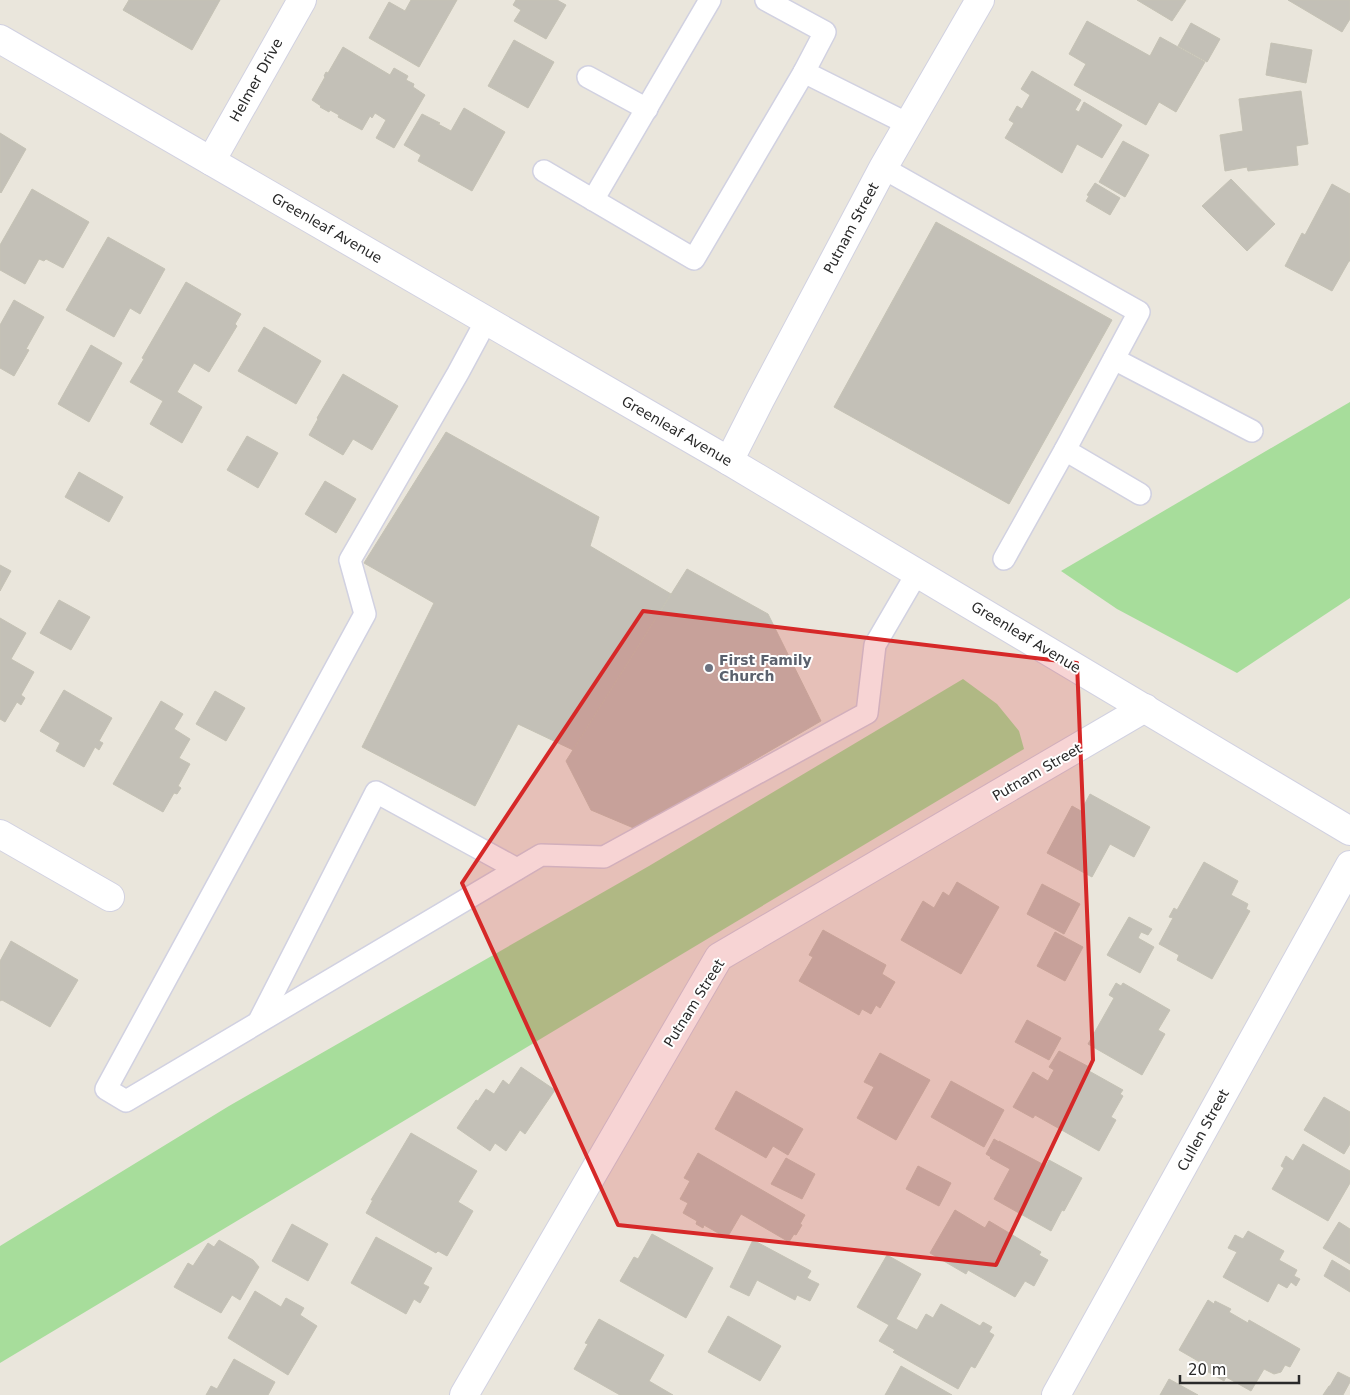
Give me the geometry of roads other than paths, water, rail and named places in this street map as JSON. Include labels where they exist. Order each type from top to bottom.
[{"type":"street","name":"Helmer Drive","points":[[211,161],[302,0]]},
{"type":"street","name":"Putnam Street","points":[[729,461],[883,168],[980,0]]},
{"type":"street","name":"Greenleaf Avenue","points":[[0,39],[729,461],[1350,831]]},
{"type":"street","name":"Putnam Street","points":[[464,1395],[719,956],[1145,708]]},
{"type":"street","points":[[0,834],[110,897]]},
{"type":"street","name":"Cullen Street","points":[[1056,1395],[1350,865]]},
{"type":"lane","points":[[593,200],[710,0]]},
{"type":"lane","points":[[544,171],[694,259],[804,72],[825,32],[766,0]]},
{"type":"lane","points":[[804,72],[908,124]]},
{"type":"lane","points":[[588,77],[647,109]]},
{"type":"lane","points":[[883,168],[1139,312],[1004,559]]},
{"type":"lane","points":[[486,321],[350,560],[365,614],[106,1089],[126,1101],[541,854],[604,857],[867,713],[875,645],[917,573]]},
{"type":"lane","points":[[1114,359],[1252,431]]},
{"type":"lane","points":[[1065,450],[1140,494]]},
{"type":"lane","points":[[258,1022],[376,792],[517,869]]},
{"type":"place","name":"First Family Church","points":[[709,668]]}]
